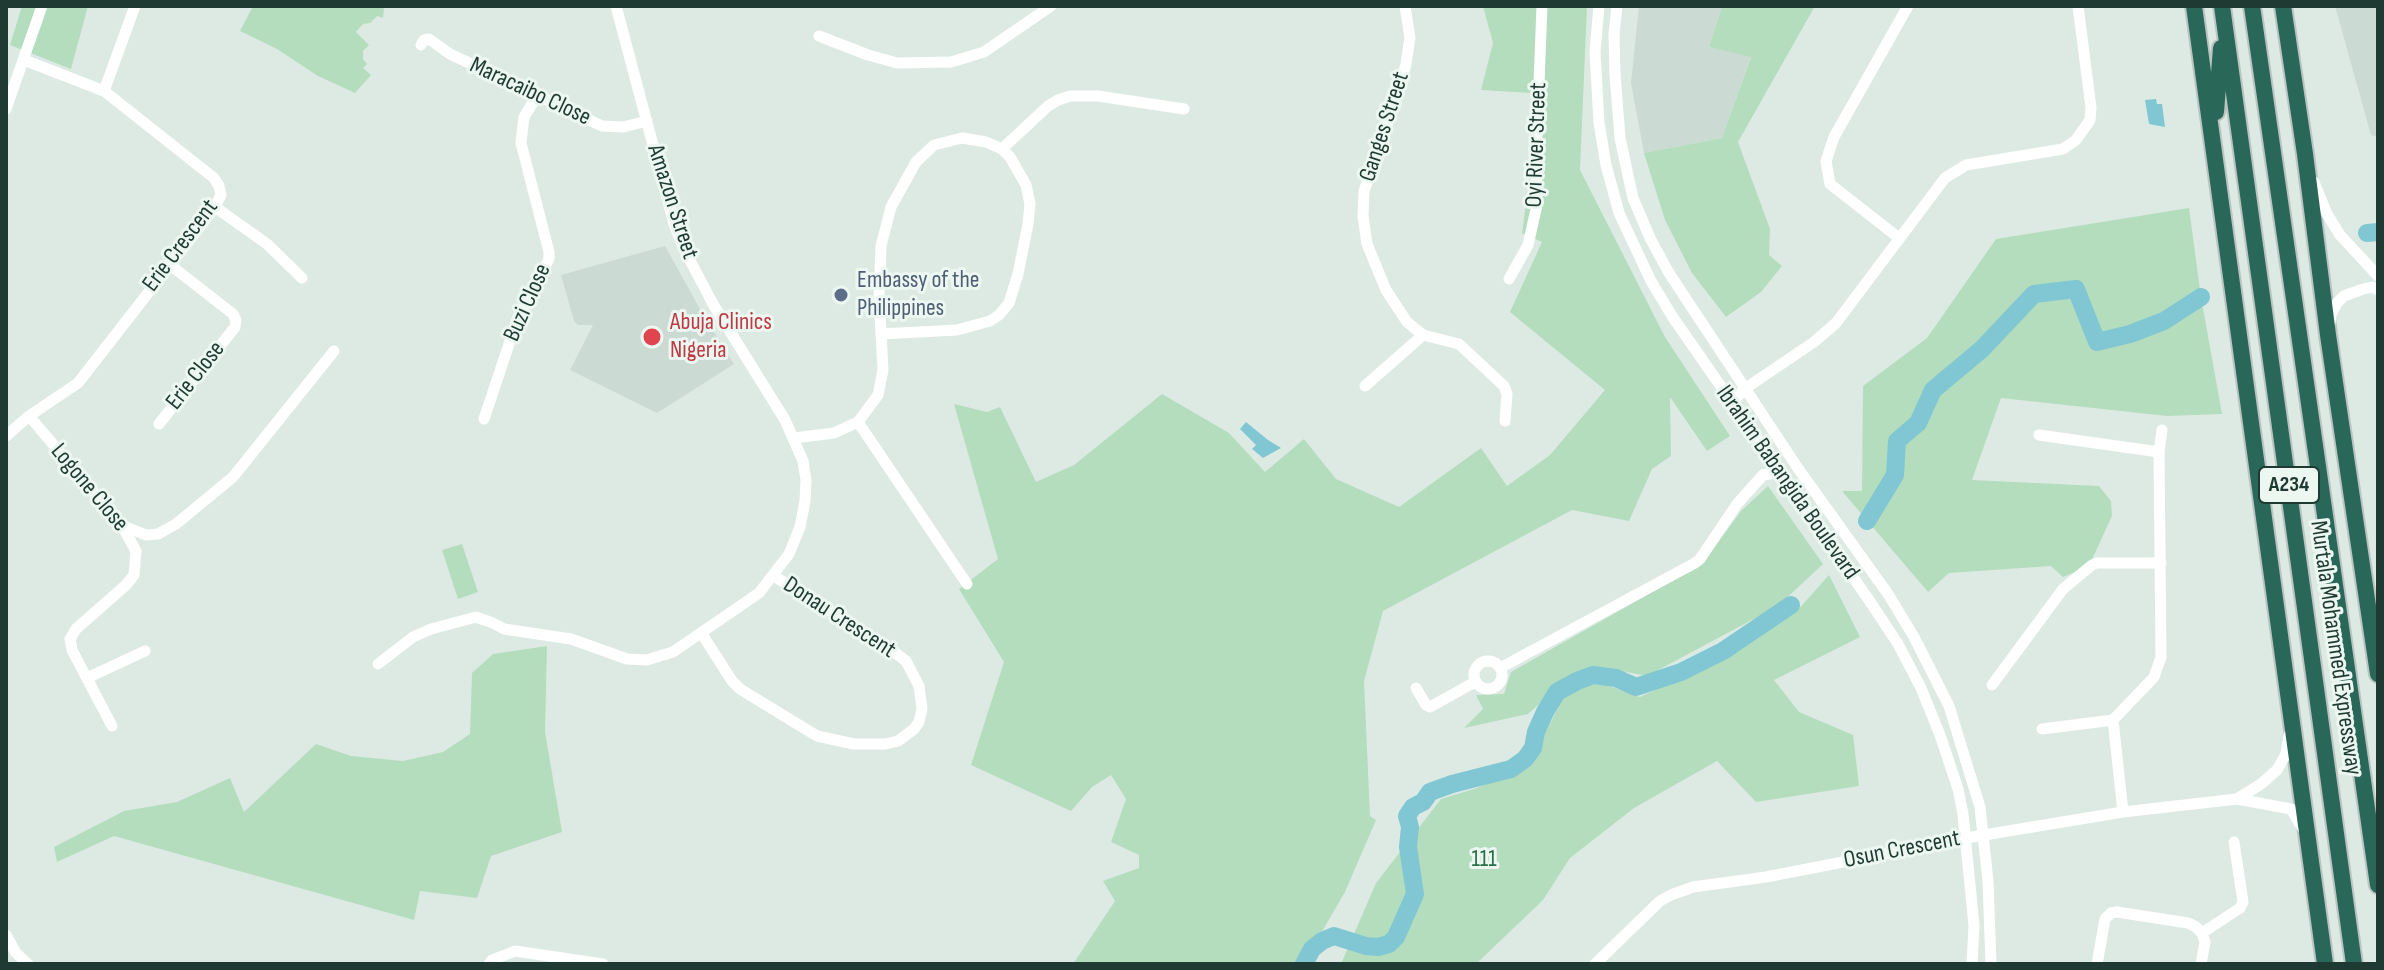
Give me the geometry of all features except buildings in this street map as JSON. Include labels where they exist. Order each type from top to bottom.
[{"type":"highway","points":[[2194,6],[2325,964]]},
{"type":"highway","name":"Murtala Mohammed Expressway","points":[[2252,6],[2378,885]]},
{"type":"highway","name":"Murtala Mohammed Expressway","points":[[2283,6],[2378,674]]},
{"type":"highway","points":[[2214,146],[2223,12]]},
{"type":"highway","name":"Murtala Mohammed Expressway","points":[[2223,12],[2354,964]]},
{"type":"street","points":[[6,109],[42,6]]},
{"type":"street","points":[[104,91],[135,6]]},
{"type":"street","name":"Amazon Street","points":[[378,664],[413,637],[476,617],[504,629],[571,639],[627,659],[647,660],[673,652],[759,593],[789,554],[800,527],[806,480],[803,461],[794,438],[688,258],[674,224],[616,6]]},
{"type":"street","points":[[819,36],[897,63],[951,62],[984,52],[1051,6]]},
{"type":"street","name":"Ganges Street","points":[[1405,6],[1410,38],[1406,64],[1364,191],[1363,216],[1367,244],[1386,290],[1407,322],[1423,335]]},
{"type":"street","name":"Oyi River Street","points":[[1509,279],[1528,245],[1537,205],[1542,6]]},
{"type":"street","name":"Ibrahim Babangida Boulevard","points":[[1599,6],[1595,52],[1599,123],[1619,213],[1651,281],[1731,403],[1871,603],[1898,644],[1921,688],[1958,789],[1974,926],[1972,964]]},
{"type":"street","name":"Ibrahim Babangida Boulevard","points":[[1617,6],[1615,61],[1620,138],[1633,198],[1669,273],[1797,467],[1888,594],[1949,706],[1980,807],[1985,835],[1991,964]]},
{"type":"street","points":[[1899,238],[1830,184],[1826,161],[1834,137],[1908,6]]},
{"type":"street","points":[[1731,403],[1746,388],[1814,342],[1836,323],[1945,178],[1966,165],[2063,149],[2076,140],[2090,120],[2091,108],[2078,6]]},
{"type":"street","name":"Maracaibo Close","points":[[421,45],[429,39],[450,54],[602,126],[623,127],[647,121]]},
{"type":"street","name":"Erie Crescent","points":[[6,436],[29,416],[78,383],[215,207],[221,195],[214,178],[104,91],[24,60]]},
{"type":"street","name":"Buzi Close","points":[[484,419],[518,317],[549,259],[521,143],[524,117],[537,96]]},
{"type":"street","points":[[1002,149],[1048,106],[1070,96],[1098,96],[1184,109]]},
{"type":"street","points":[[794,438],[834,433],[858,422],[878,395],[883,370],[881,334],[879,297],[881,246],[891,207],[916,162],[934,145],[948,140],[962,138],[986,142],[1002,149],[1026,185],[1030,204],[1018,274],[1009,303],[990,321],[957,330],[881,334]]},
{"type":"street","points":[[2305,154],[2327,214],[2340,235],[2378,276]]},
{"type":"street","points":[[215,207],[267,244],[302,278]]},
{"type":"street","name":"Erie Close","points":[[159,424],[235,327],[236,320],[233,314],[169,264]]},
{"type":"street","points":[[2328,335],[2331,314],[2337,303],[2353,291],[2372,287],[2378,290]]},
{"type":"street","points":[[1365,386],[1423,335],[1459,344],[1504,386],[1507,394],[1505,421]]},
{"type":"street","points":[[121,524],[146,535],[158,534],[176,524],[233,477],[334,351]]},
{"type":"street","name":"Logone Close","points":[[29,416],[121,524],[136,551],[134,575],[76,629],[70,639],[72,650],[112,726]]},
{"type":"street","points":[[858,422],[967,584]]},
{"type":"street","points":[[2042,729],[2113,720],[2154,677],[2161,657],[2159,452],[2162,430]]},
{"type":"street","points":[[2039,435],[2159,452]]},
{"type":"street","points":[[1500,668],[1695,563],[1737,504],[1763,475],[1779,472]]},
{"type":"street","points":[[1992,685],[2063,589],[2092,565],[2161,563]]},
{"type":"street","name":"Donau Crescent","points":[[702,634],[740,689],[817,736],[854,744],[885,744],[898,741],[914,729],[922,709],[919,686],[906,661],[774,576]]},
{"type":"street","points":[[87,678],[145,651]]},
{"type":"street","points":[[1483,661],[1493,661],[1500,668],[1502,676],[1495,688],[1482,688],[1475,682],[1474,672],[1483,661]]},
{"type":"street","points":[[1416,688],[1430,707],[1475,682]]},
{"type":"street","points":[[2237,799],[2277,770],[2286,754],[2291,718]]},
{"type":"street","points":[[2113,720],[2123,812]]},
{"type":"street","points":[[2237,799],[2291,809],[2302,825],[2309,845]]},
{"type":"street","name":"Osun Crescent","points":[[1595,964],[1642,916],[1671,895],[1693,887],[1766,877],[1966,838],[2123,812],[2237,799]]},
{"type":"street","points":[[2202,933],[2240,908],[2243,902],[2234,842]]},
{"type":"street","points":[[2097,964],[2105,919],[2117,912],[2188,923],[2202,933],[2205,942],[2201,964]]},
{"type":"street","points":[[6,935],[16,953],[28,964]]},
{"type":"street","points":[[489,964],[515,951],[603,964]]},
{"type":"shaded area","points":[[1639,6],[1722,6],[1709,47],[1751,56],[1722,138],[1644,153],[1631,83]]},
{"type":"shaded area","points":[[2335,6],[2378,6],[2378,137],[2371,135]]},
{"type":"shaded area","name":"Abuja Clinics Nigeria","points":[[665,246],[734,364],[657,413],[570,370],[593,325],[578,325],[574,321],[561,275]]},
{"type":"green space","points":[[22,6],[88,6],[71,69],[10,45]]},
{"type":"green space","points":[[253,6],[381,6],[384,9],[383,18],[377,16],[356,32],[369,45],[363,51],[367,64],[363,68],[371,75],[355,93],[318,76],[277,49],[240,31]]},
{"type":"green space","points":[[1483,6],[1587,6],[1580,170],[1665,337],[1730,436],[1707,451],[1670,397],[1671,456],[1652,469],[1629,521],[1572,510],[1383,611],[1364,681],[1370,816],[1376,820],[1345,892],[1303,964],[1073,964],[1115,901],[1103,881],[1139,868],[1139,855],[1111,842],[1126,799],[1111,775],[1092,787],[1071,811],[971,765],[1004,662],[959,589],[998,559],[954,404],[987,412],[1000,407],[1036,482],[1074,465],[1162,394],[1229,433],[1265,472],[1304,439],[1336,479],[1399,507],[1481,448],[1507,486],[1550,455],[1605,390],[1510,312],[1542,242],[1522,233],[1531,167],[1531,93],[1481,90],[1493,43]]},
{"type":"green space","points":[[1722,6],[1815,6],[1738,142],[1770,229],[1769,255],[1782,266],[1761,292],[1726,317],[1692,273],[1665,220],[1644,153],[1722,138],[1751,57],[1709,47]]},
{"type":"green space","points":[[2189,208],[2222,414],[2167,416],[2001,398],[1972,480],[2099,486],[2111,501],[2112,516],[2089,566],[2063,577],[2051,566],[1949,573],[1928,592],[1842,491],[1862,491],[1863,386],[1927,338],[1996,239]]},
{"type":"green space","points":[[1768,486],[1823,564],[1778,606],[1647,676],[1617,670],[1574,673],[1528,714],[1464,728],[1483,709],[1476,695],[1504,694],[1511,672],[1702,564],[1741,511]]},
{"type":"green space","points":[[462,544],[478,592],[458,599],[442,550]]},
{"type":"green space","name":"111","points":[[1829,575],[1860,637],[1774,680],[1799,712],[1853,735],[1859,786],[1756,802],[1717,761],[1634,808],[1570,858],[1543,900],[1476,964],[1341,964],[1376,883],[1441,799],[1477,788],[1529,765],[1562,700],[1583,685],[1604,684],[1640,697],[1729,656],[1796,612]]},
{"type":"green space","points":[[547,646],[545,732],[562,832],[491,856],[477,898],[420,891],[414,920],[114,836],[57,862],[54,847],[124,811],[177,802],[230,778],[244,812],[316,744],[351,756],[403,761],[443,752],[470,734],[472,673],[493,654]]},
{"type":"water","points":[[2156,99],[2157,104],[2162,104],[2165,127],[2149,124],[2145,100]]},
{"type":"water","points":[[1246,422],[1281,448],[1263,458],[1252,449],[1256,445],[1240,429]]},
{"type":"waterway","points":[[2367,233],[2378,232]]},
{"type":"waterway","points":[[1867,521],[1895,475],[1897,441],[1918,423],[1933,390],[1982,349],[2034,294],[2076,289],[2097,342],[2164,321],[2201,297]]},
{"type":"waterway","points":[[1304,964],[1312,949],[1334,936],[1378,947],[1389,944],[1396,937],[1415,894],[1407,816],[1430,792],[1511,769],[1525,759],[1533,748],[1536,732],[1557,692],[1593,675],[1616,678],[1636,687],[1681,672],[1723,651],[1791,605]]},
{"type":"place","name":"Embassy of the Philippines","points":[[841,295]]},
{"type":"place","name":"Abuja Clinics Nigeria","points":[[652,337]]}]
